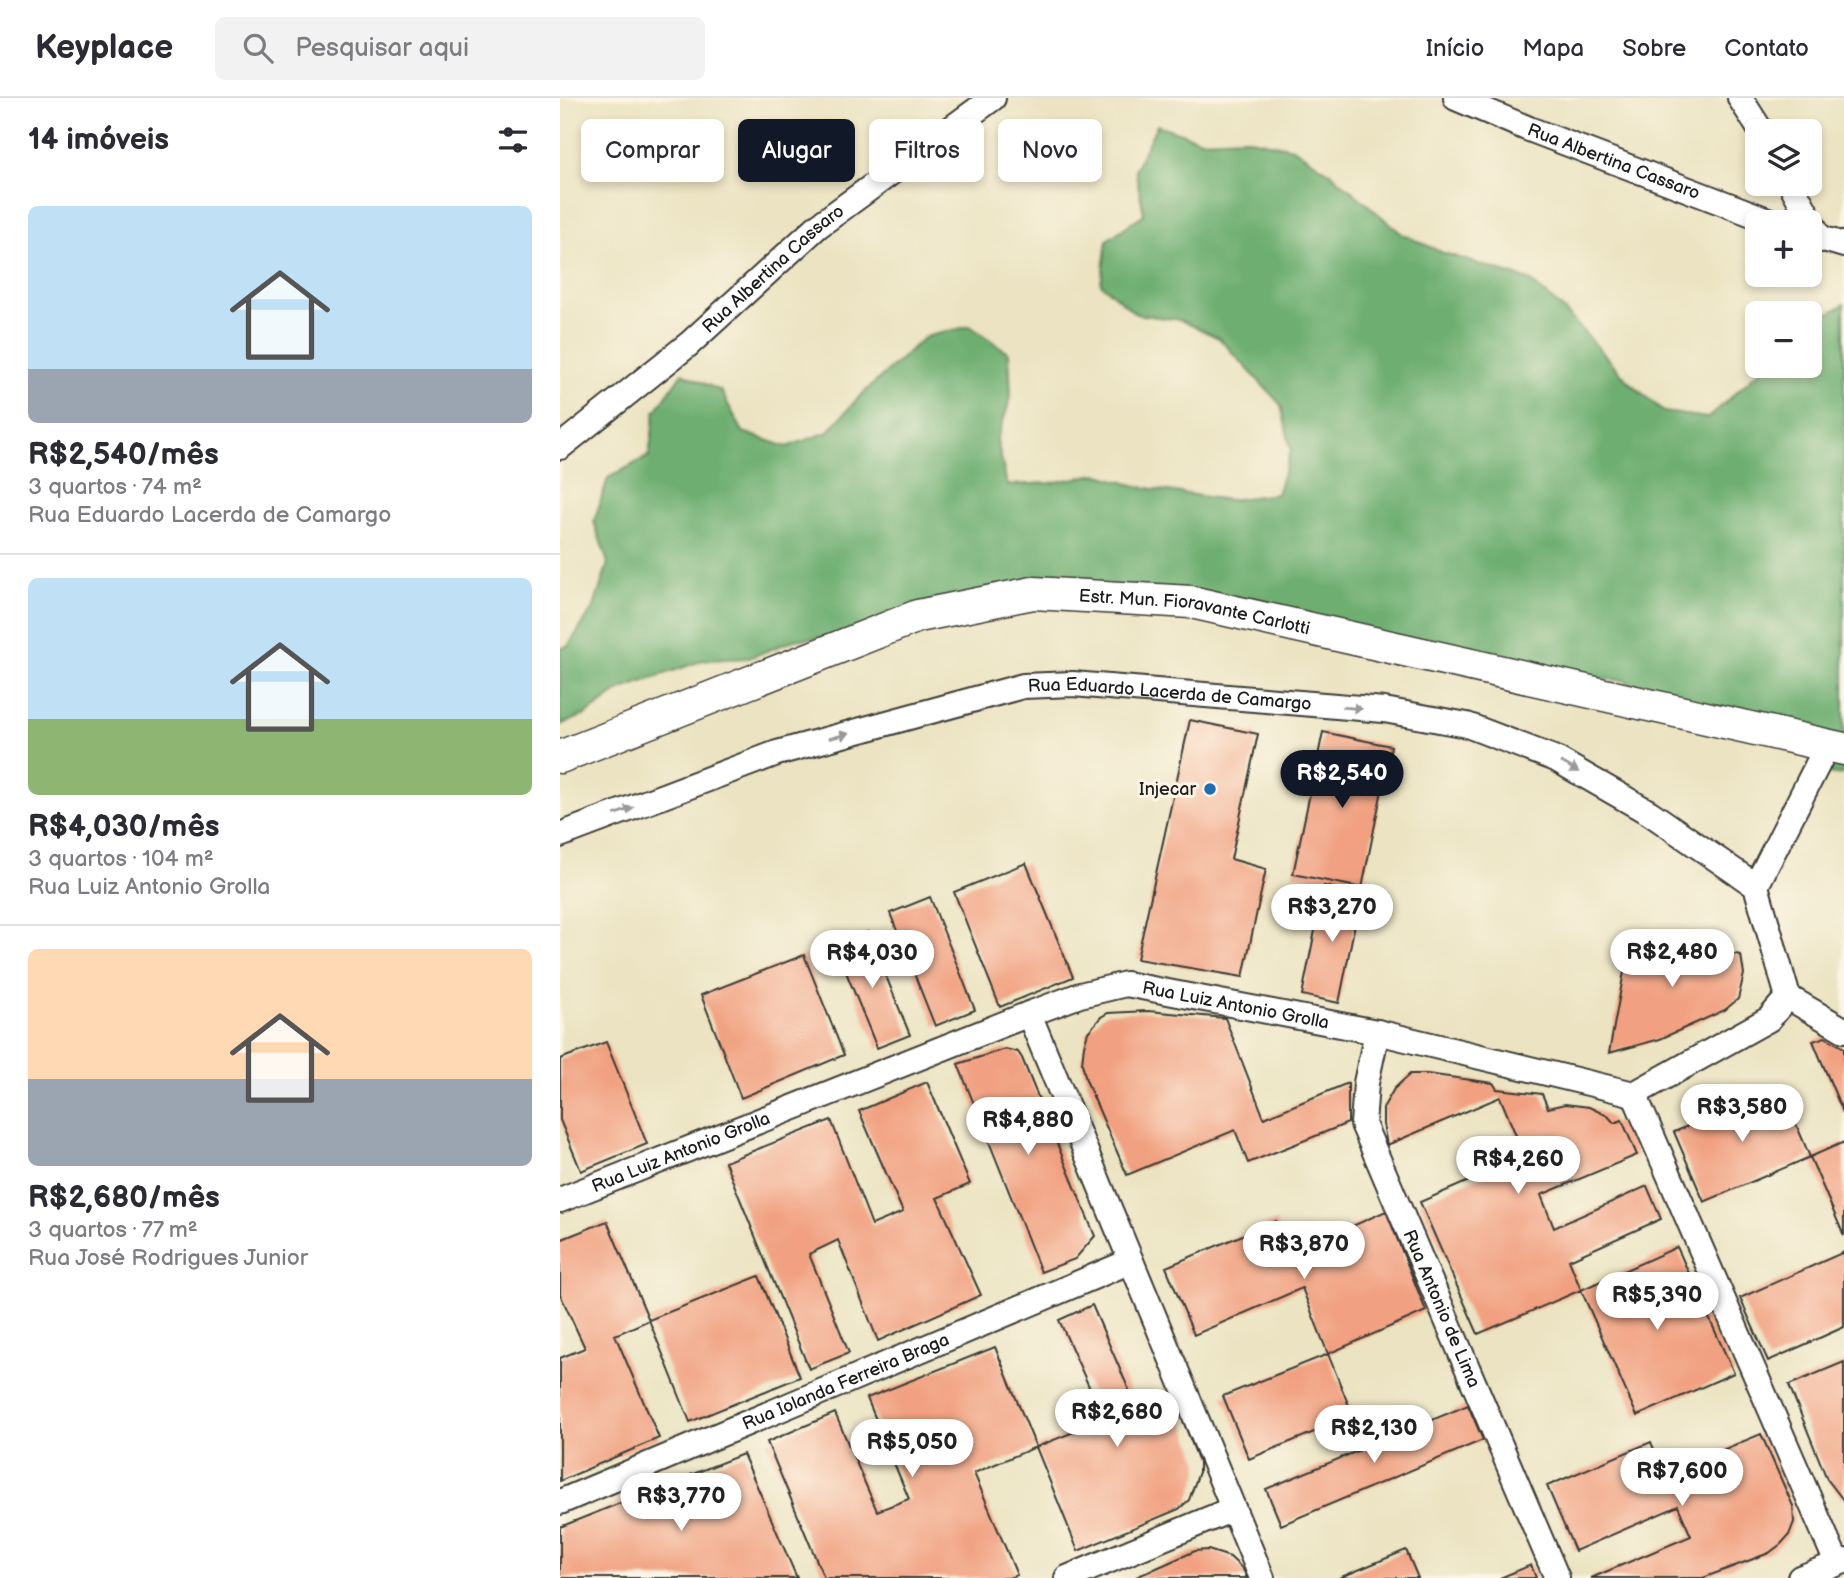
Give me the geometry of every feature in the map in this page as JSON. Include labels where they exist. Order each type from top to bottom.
[{"type":"street","name":"Rua Albertina Cassaro","points":[[560,447],[689,344],[818,226],[993,98]]},
{"type":"street","name":"Rua Albertina Cassaro","points":[[1456,98],[1529,129],[1745,211]]},
{"type":"street","points":[[1740,98],[1753,119]]},
{"type":"street","points":[[1759,98],[1764,119]]},
{"type":"street","points":[[1798,196],[1825,240]]},
{"type":"street","name":"Estr. Mun. Fioravante Carlotti","points":[[560,757],[918,616],[1033,593],[1191,602],[1836,747]]},
{"type":"street","name":"Rua Eduardo Lacerda de Camargo","points":[[560,835],[777,753],[1023,686],[1073,684],[1384,710],[1467,725],[1556,760],[1650,813],[1756,886]]},
{"type":"street","points":[[1836,747],[1756,886],[1788,997],[1844,1030]]},
{"type":"street","name":"Rua Luiz Antonio Grolla","points":[[560,1200],[1029,1014],[1080,995],[1126,984],[1377,1032],[1634,1094]]},
{"type":"street","points":[[1788,997],[1769,1019],[1634,1094],[1841,1562],[1800,1578]]},
{"type":"street","points":[[1029,1014],[1262,1578]]},
{"type":"street","name":"Rua Antonio de Lima","points":[[1377,1032],[1366,1083],[1363,1124],[1557,1578]]},
{"type":"street","name":"Rua Iolanda Ferreira Braga","points":[[560,1502],[1131,1261]]},
{"type":"street","points":[[1067,1578],[1233,1508]]},
{"type":"green space","points":[[1157,125],[1201,140],[1245,138],[1293,148],[1332,174],[1402,234],[1441,252],[1529,280],[1564,310],[1629,382],[1664,412],[1708,418],[1752,378],[1822,378],[1822,318],[1844,304],[1844,774],[1832,775],[1797,745],[1662,698],[1623,680],[1575,678],[1074,593],[842,635],[794,640],[749,658],[704,660],[622,689],[585,715],[560,725],[560,649],[568,646],[594,607],[608,563],[594,522],[608,478],[649,456],[655,412],[682,373],[721,391],[743,432],[787,447],[828,432],[858,398],[925,337],[970,326],[1009,353],[1011,397],[997,440],[1007,485],[1051,483],[1096,474],[1140,487],[1228,500],[1277,494],[1291,450],[1281,405],[1219,338],[1180,320],[1136,314],[1101,284],[1107,240],[1144,214],[1135,169]]},
{"type":"building","points":[[1190,720],[1258,734],[1231,859],[1266,869],[1243,977],[1137,959]]},
{"type":"building","points":[[1323,732],[1391,746],[1362,888],[1293,874]]},
{"type":"building","points":[[1026,863],[1073,977],[1000,1007],[954,892]]},
{"type":"building","points":[[1324,886],[1361,894],[1339,1003],[1302,995]]},
{"type":"building","points":[[930,897],[975,1010],[935,1026],[890,913]]},
{"type":"building","points":[[868,932],[910,1035],[877,1048],[835,945]]},
{"type":"building","points":[[1631,934],[1741,955],[1744,974],[1738,999],[1725,1010],[1660,1039],[1609,1053]]},
{"type":"building","points":[[804,955],[844,1055],[741,1098],[701,995]]},
{"type":"building","points":[[1148,1011],[1225,1018],[1264,1118],[1348,1083],[1348,1123],[1248,1163],[1235,1130],[1127,1175],[1086,1080],[1082,1063],[1084,1046],[1088,1032],[1108,1013]]},
{"type":"building","points":[[1825,1037],[1844,1048],[1844,1115],[1813,1041]]},
{"type":"building","points":[[606,1042],[647,1144],[581,1171],[560,1120],[560,1059]]},
{"type":"building","points":[[1005,1049],[1018,1052],[1022,1058],[1095,1236],[1075,1259],[1041,1272],[958,1064]]},
{"type":"building","points":[[1410,1074],[1493,1083],[1497,1089],[1542,1094],[1548,1108],[1565,1104],[1589,1107],[1608,1116],[1614,1123],[1622,1120],[1637,1155],[1541,1195],[1554,1228],[1647,1186],[1661,1219],[1569,1260],[1581,1290],[1478,1334],[1420,1202],[1525,1157],[1500,1097],[1387,1145],[1383,1108],[1394,1089]]},
{"type":"building","points":[[927,1082],[970,1184],[937,1198],[981,1295],[878,1341],[838,1240],[809,1254],[849,1353],[809,1369],[725,1162],[831,1120],[872,1225],[903,1212],[859,1111]]},
{"type":"building","points":[[1780,1086],[1810,1157],[1704,1202],[1674,1132]]},
{"type":"building","points":[[1844,1142],[1844,1236],[1810,1157]]},
{"type":"building","points":[[1386,1211],[1426,1311],[1328,1354],[1302,1288],[1194,1335],[1166,1267],[1276,1221],[1290,1254]]},
{"type":"building","points":[[607,1221],[649,1320],[615,1335],[659,1438],[560,1481],[560,1358],[585,1348],[560,1294],[560,1240]]},
{"type":"building","points":[[1677,1247],[1734,1373],[1637,1416],[1581,1290]]},
{"type":"building","points":[[1844,1252],[1844,1327],[1768,1361],[1740,1298]]},
{"type":"building","points":[[759,1276],[800,1377],[690,1422],[649,1320]]},
{"type":"building","points":[[1092,1305],[1136,1406],[1172,1392],[1199,1462],[1199,1472],[1189,1500],[1179,1509],[1078,1551],[1036,1447],[1104,1420],[1059,1320]]},
{"type":"building","points":[[995,1347],[1036,1447],[974,1473],[1017,1575],[1009,1578],[824,1578],[767,1442],[835,1413],[877,1511],[909,1499],[867,1398]]},
{"type":"building","points":[[1328,1354],[1353,1416],[1249,1459],[1223,1396]]},
{"type":"building","points":[[1844,1362],[1844,1501],[1827,1479],[1789,1385]]},
{"type":"building","points":[[1468,1405],[1483,1440],[1281,1525],[1266,1489]]},
{"type":"building","points":[[1761,1434],[1793,1506],[1794,1522],[1789,1535],[1781,1544],[1769,1553],[1703,1578],[1591,1578],[1691,1536],[1678,1506],[1575,1551],[1547,1486],[1651,1442],[1664,1474]]},
{"type":"building","points":[[743,1454],[797,1578],[560,1578],[560,1527]]},
{"type":"building","points":[[1208,1550],[1230,1557],[1243,1569],[1247,1578],[1134,1578],[1195,1551]]},
{"type":"building","points":[[1406,1550],[1418,1578],[1339,1578]]},
{"type":"building","points":[[1531,1565],[1536,1578],[1500,1578]]},
{"type":"place","name":"Injecar","points":[[1210,789]]}]
